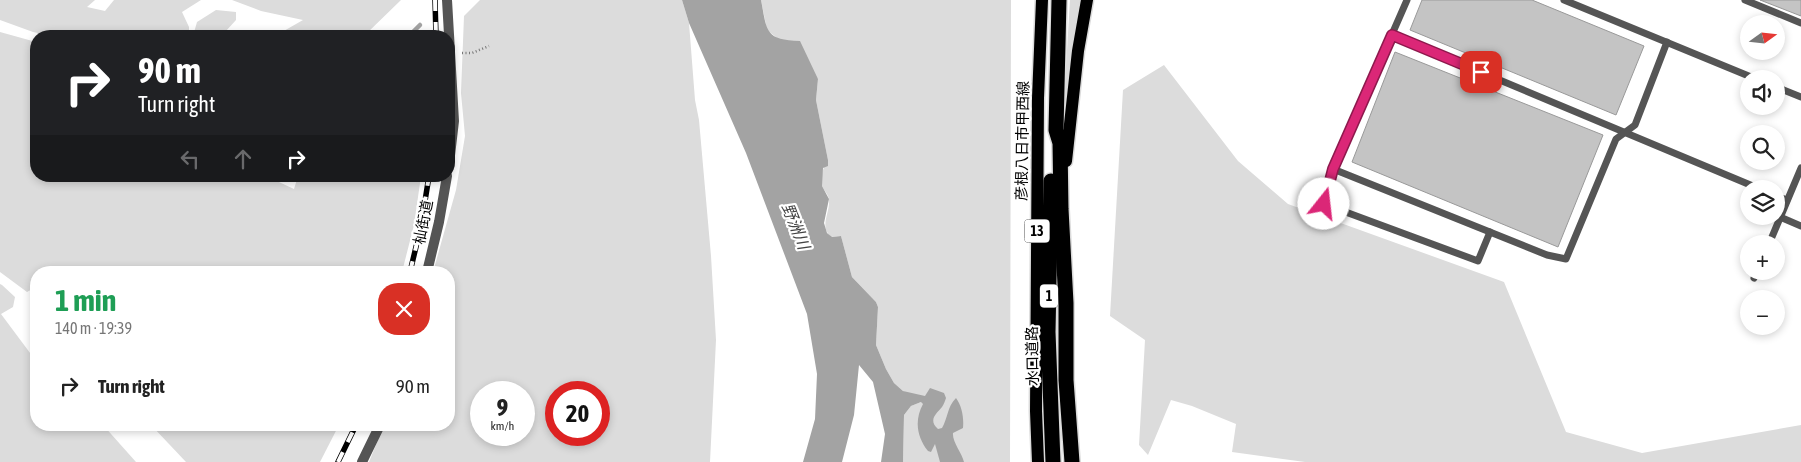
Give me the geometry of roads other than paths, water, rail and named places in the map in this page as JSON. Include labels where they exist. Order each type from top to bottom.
[{"type":"highway","name":"水口道路","points":[[1052,462],[1048,332],[1051,145],[1056,130],[1059,0]]},
{"type":"highway","name":"水口道路","points":[[1056,130],[1060,143],[1062,240],[1066,303],[1066,380],[1072,462]]},
{"type":"main road","name":"彦根八日市甲西線","points":[[1038,462],[1036,410],[1038,98],[1042,0]]},
{"type":"main road","name":"13","points":[[1062,240],[1066,231],[1065,176],[1070,120],[1078,51],[1087,0]]},
{"type":"street","points":[[447,0],[449,30]]},
{"type":"street","name":"杣街道","points":[[428,266],[446,182]]},
{"type":"street","points":[[362,462],[377,431]]},
{"type":"lane","points":[[1407,0],[1333,169],[1324,204],[1478,261],[1490,232]]},
{"type":"lane","points":[[1564,0],[1740,72]]},
{"type":"lane","points":[[1745,0],[1801,23]]},
{"type":"lane","points":[[1392,35],[1740,181]]},
{"type":"lane","points":[[1333,169],[1490,232],[1566,260],[1616,140],[1635,125],[1667,42]]},
{"type":"lane","points":[[1785,91],[1801,97]]},
{"type":"lane","points":[[1785,205],[1801,168]]},
{"type":"lane","points":[[1785,219],[1801,226]]},
{"type":"water","name":"野洲川","points":[[682,0],[761,0],[766,26],[769,31],[780,38],[800,41],[818,79],[816,100],[828,160],[828,166],[823,168],[822,186],[829,199],[824,223],[827,233],[832,237],[841,236],[852,277],[876,302],[878,307],[876,345],[894,383],[903,391],[925,396],[930,388],[944,393],[946,398],[933,420],[938,429],[942,428],[953,401],[956,398],[958,401],[962,412],[963,428],[953,433],[953,436],[964,462],[940,462],[935,444],[931,452],[924,446],[918,429],[918,417],[923,404],[921,402],[911,406],[904,415],[903,462],[881,462],[885,434],[873,382],[859,365],[854,415],[842,462],[803,462],[815,419],[817,374],[807,314],[746,153],[689,23]]},
{"type":"waterway","points":[[415,30],[420,25]]},
{"type":"railway","points":[[435,0],[436,30]]},
{"type":"railway","points":[[411,266],[421,226],[428,182]]},
{"type":"railway","points":[[338,462],[353,431]]}]
